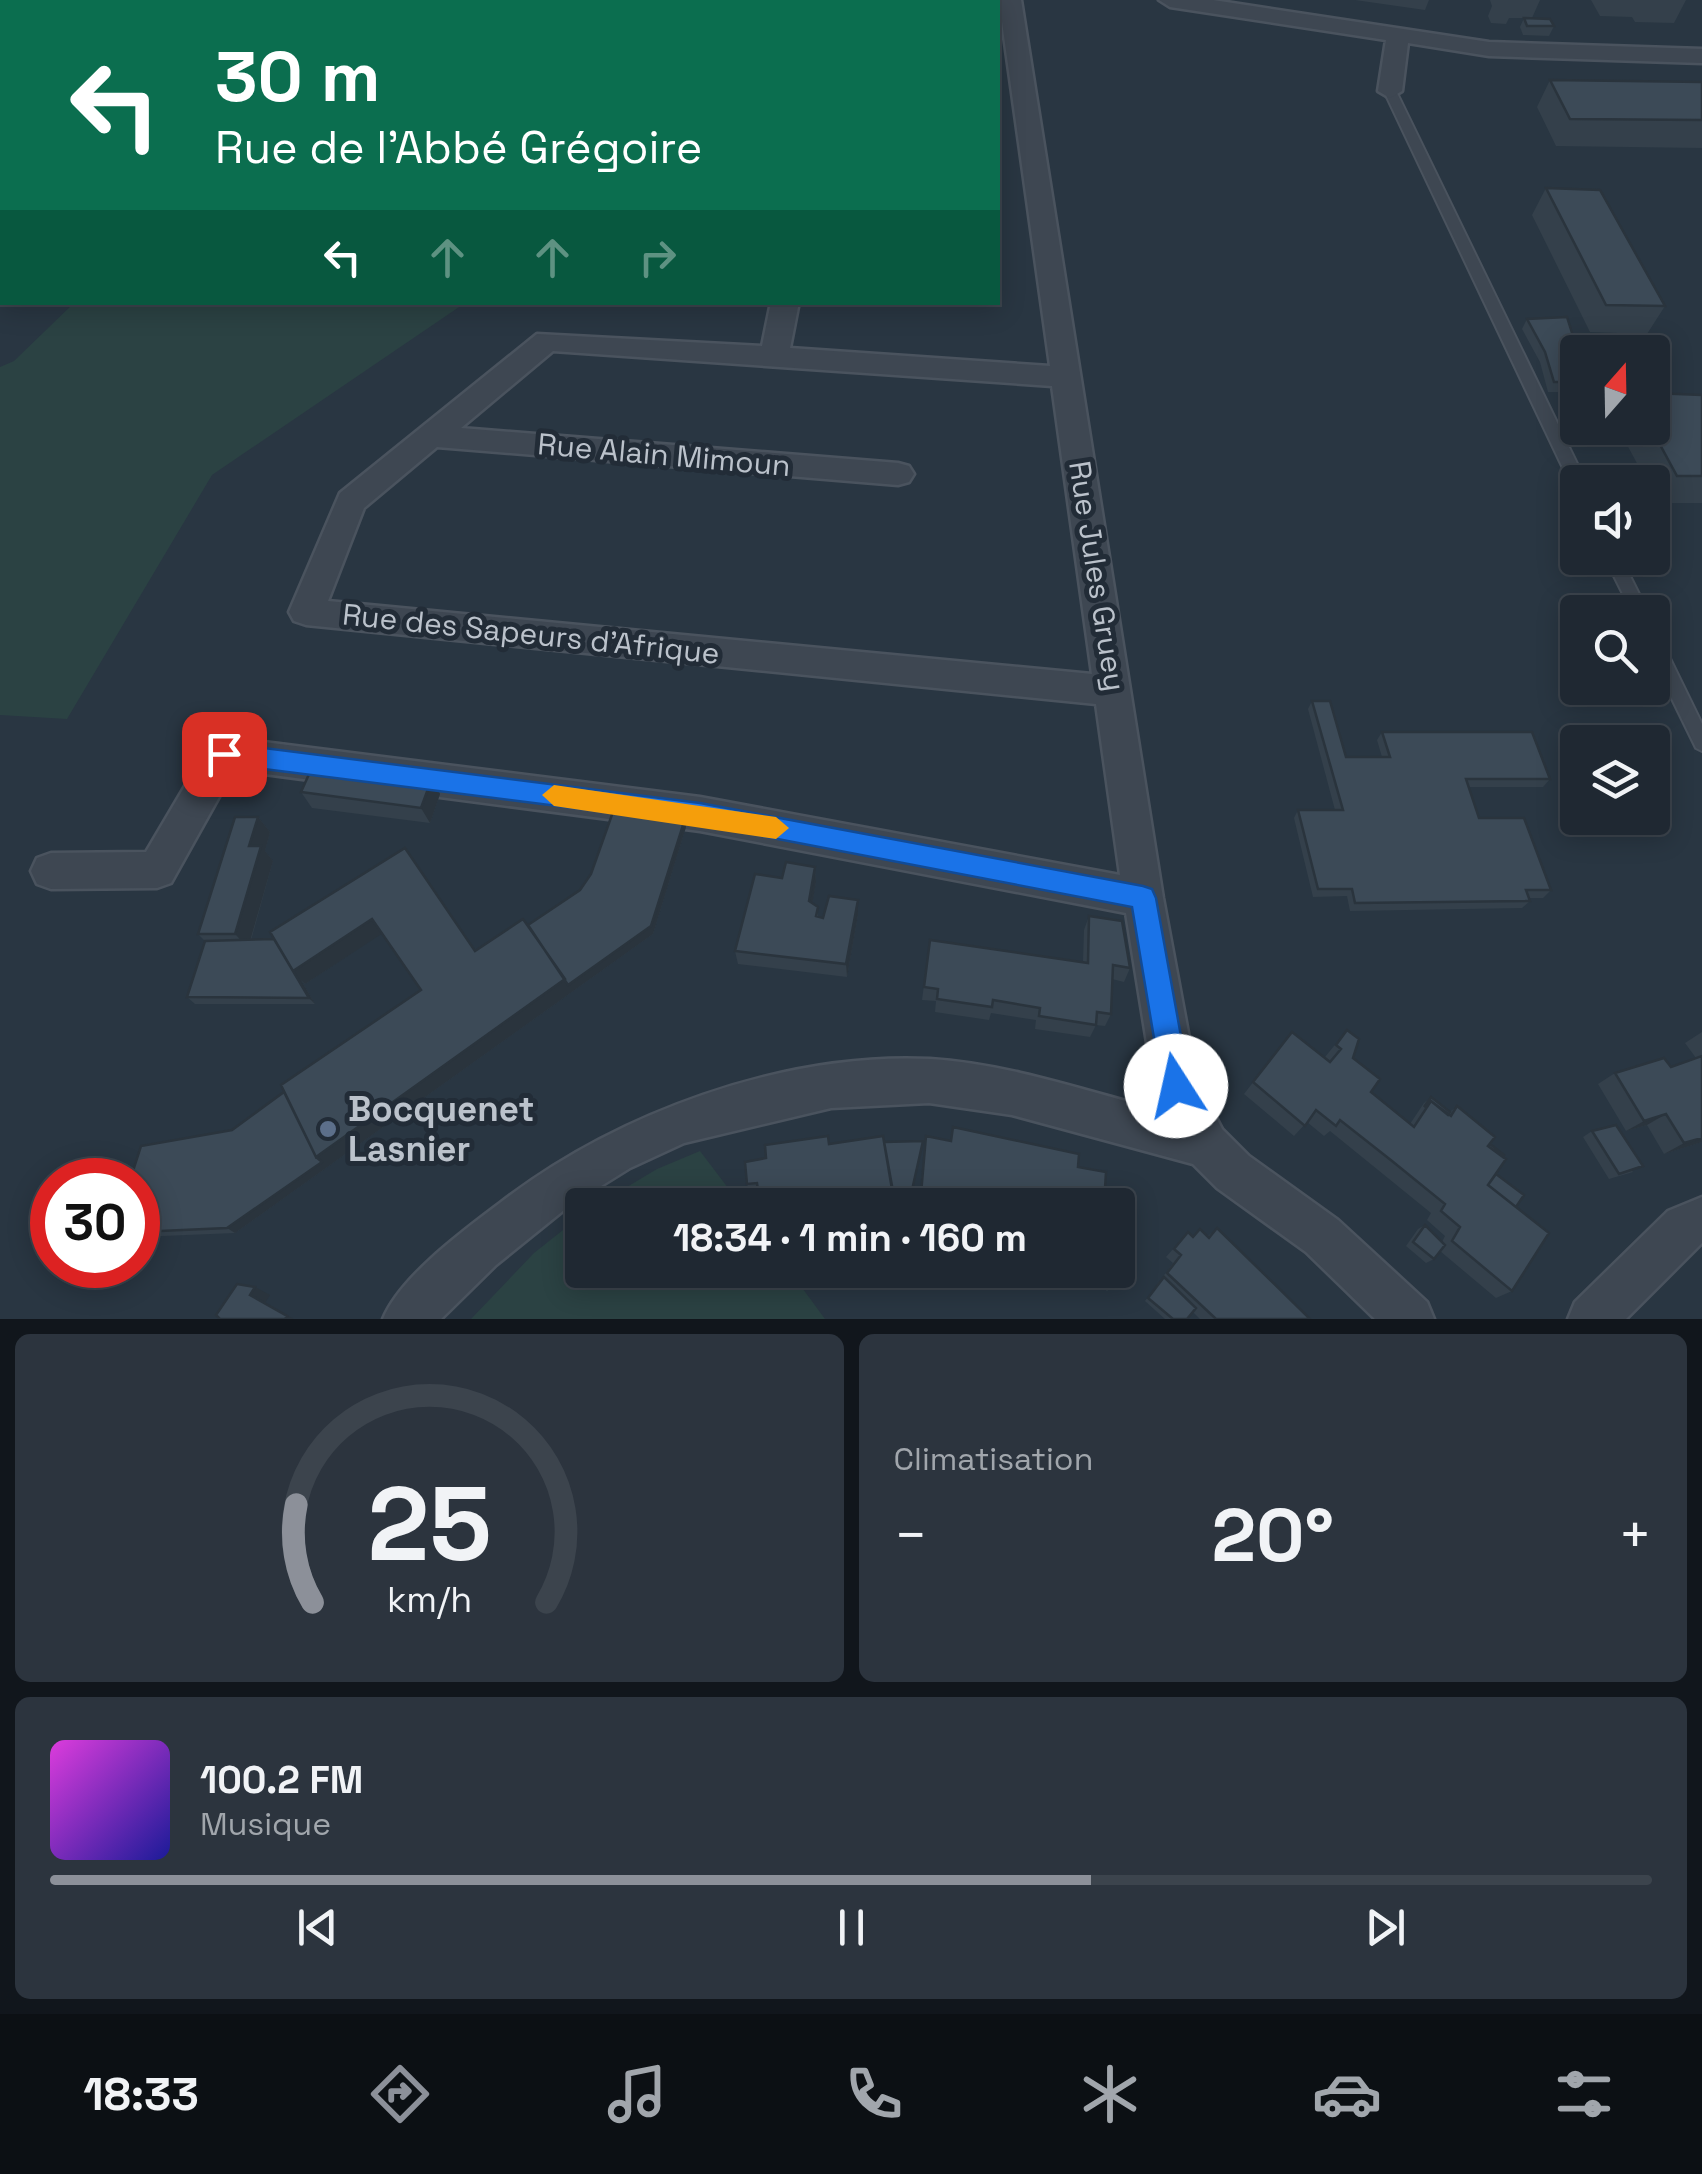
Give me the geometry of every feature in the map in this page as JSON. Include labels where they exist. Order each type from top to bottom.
[{"type":"street","name":"Rue Jules Gruey","points":[[1010,0],[1143,898],[1176,1086],[1206,1144]]},
{"type":"street","points":[[1170,0],[1489,49],[1702,56]]},
{"type":"street","points":[[1390,91],[1398,36]]},
{"type":"street","points":[[774,357],[784,305]]},
{"type":"street","name":"Rue des Sapeurs d'Afrique","points":[[1066,376],[547,341],[352,502],[306,612],[1114,691]]},
{"type":"street","name":"Rue Alain Mimoun","points":[[430,436],[898,474]]},
{"type":"street","points":[[51,872],[156,870],[224,754],[700,814],[1143,898]]},
{"type":"street","points":[[407,1319],[479,1248],[553,1190],[614,1152],[680,1122],[832,1086],[929,1081],[1012,1093],[1206,1144],[1233,1172],[1322,1236],[1410,1319]]},
{"type":"street","points":[[1592,1319],[1684,1227],[1702,1220]]},
{"type":"lane","points":[[1390,91],[1569,465]]},
{"type":"lane","points":[[1670,677],[1702,743]]},
{"type":"green space","points":[[72,305],[462,305],[212,475],[67,719],[0,715],[0,367],[14,361]]},
{"type":"green space","points":[[700,1151],[728,1188],[625,1188]]},
{"type":"green space","points":[[565,1228],[565,1288],[802,1288],[825,1319],[471,1319],[534,1253]]},
{"type":"building","points":[[1524,18],[1550,19],[1554,26],[1527,26]]},
{"type":"building","points":[[1550,80],[1702,82],[1702,120],[1570,119]]},
{"type":"building","points":[[1546,188],[1600,190],[1665,306],[1606,305]]},
{"type":"building","points":[[1567,317],[1573,335],[1560,335],[1560,382],[1554,382],[1545,352],[1527,319]]},
{"type":"building","points":[[1670,394],[1702,395],[1702,476],[1677,476],[1660,445],[1670,445]]},
{"type":"building","points":[[1312,701],[1330,701],[1346,757],[1390,757],[1382,732],[1532,732],[1550,779],[1466,779],[1479,818],[1524,818],[1551,890],[1526,890],[1530,901],[1355,903],[1352,889],[1318,889],[1298,810],[1343,810]]},
{"type":"building","points":[[314,763],[432,778],[421,808],[301,792]]},
{"type":"building","points":[[614,809],[685,819],[651,926],[568,985],[528,925],[580,890],[591,874]]},
{"type":"building","points":[[235,817],[258,817],[249,846],[261,846],[235,934],[198,934]]},
{"type":"building","points":[[405,848],[475,951],[523,919],[565,979],[316,1157],[281,1085],[421,990],[372,919],[293,971],[270,932]]},
{"type":"building","points":[[786,862],[815,867],[809,901],[818,907],[816,916],[823,918],[829,896],[858,900],[846,964],[735,951],[755,874],[782,878]]},
{"type":"building","points":[[1089,916],[1122,921],[1130,968],[1113,965],[1111,1014],[1097,1012],[1096,1025],[1039,1016],[1040,1008],[993,1000],[992,1007],[937,999],[938,989],[924,987],[930,940],[1088,963]]},
{"type":"building","points":[[274,939],[309,998],[187,997],[205,941]]},
{"type":"building","points":[[1347,1030],[1359,1039],[1353,1058],[1380,1079],[1371,1092],[1414,1127],[1431,1101],[1451,1116],[1457,1106],[1495,1137],[1488,1146],[1506,1159],[1488,1185],[1549,1233],[1512,1291],[1452,1241],[1460,1227],[1441,1211],[1445,1204],[1392,1161],[1340,1120],[1336,1126],[1316,1110],[1305,1126],[1253,1082],[1292,1032],[1330,1062],[1341,1049],[1336,1045]]},
{"type":"building","points":[[1702,1056],[1702,1138],[1684,1143],[1666,1114],[1644,1121],[1615,1073],[1664,1058],[1671,1067]]},
{"type":"building","points":[[284,1092],[322,1162],[227,1228],[160,1231],[160,1158],[137,1158],[141,1146],[232,1130]]},
{"type":"building","points":[[1431,1097],[1450,1112],[1448,1115],[1431,1101],[1424,1107]]},
{"type":"building","points":[[1616,1125],[1643,1166],[1619,1174],[1592,1131]]},
{"type":"building","points":[[953,1127],[1079,1154],[1078,1167],[1106,1172],[1105,1188],[922,1188],[926,1136],[951,1141]]},
{"type":"building","points":[[828,1136],[829,1144],[883,1136],[892,1188],[758,1188],[757,1183],[747,1184],[745,1162],[766,1158],[765,1145]]},
{"type":"building","points":[[923,1141],[912,1188],[892,1188],[884,1142]]},
{"type":"building","points":[[1496,1174],[1524,1195],[1516,1207],[1488,1185]]},
{"type":"building","points":[[1425,1225],[1445,1245],[1434,1259],[1413,1242]]},
{"type":"building","points":[[1217,1228],[1310,1319],[1216,1319],[1167,1273],[1181,1255],[1174,1249],[1188,1232],[1193,1237],[1200,1229],[1209,1238]]},
{"type":"building","points":[[1164,1277],[1196,1308],[1187,1319],[1173,1319],[1148,1298]]},
{"type":"building","points":[[237,1284],[255,1287],[250,1295],[287,1316],[285,1319],[220,1319],[216,1315]]},
{"type":"slow traffic","points":[[554,795],[776,828]]},
{"type":"place","name":"Bocquenet Lasnier","points":[[328,1129]]},
{"type":"route","points":[[224,754],[700,814],[1143,898],[1176,1086]]}]
